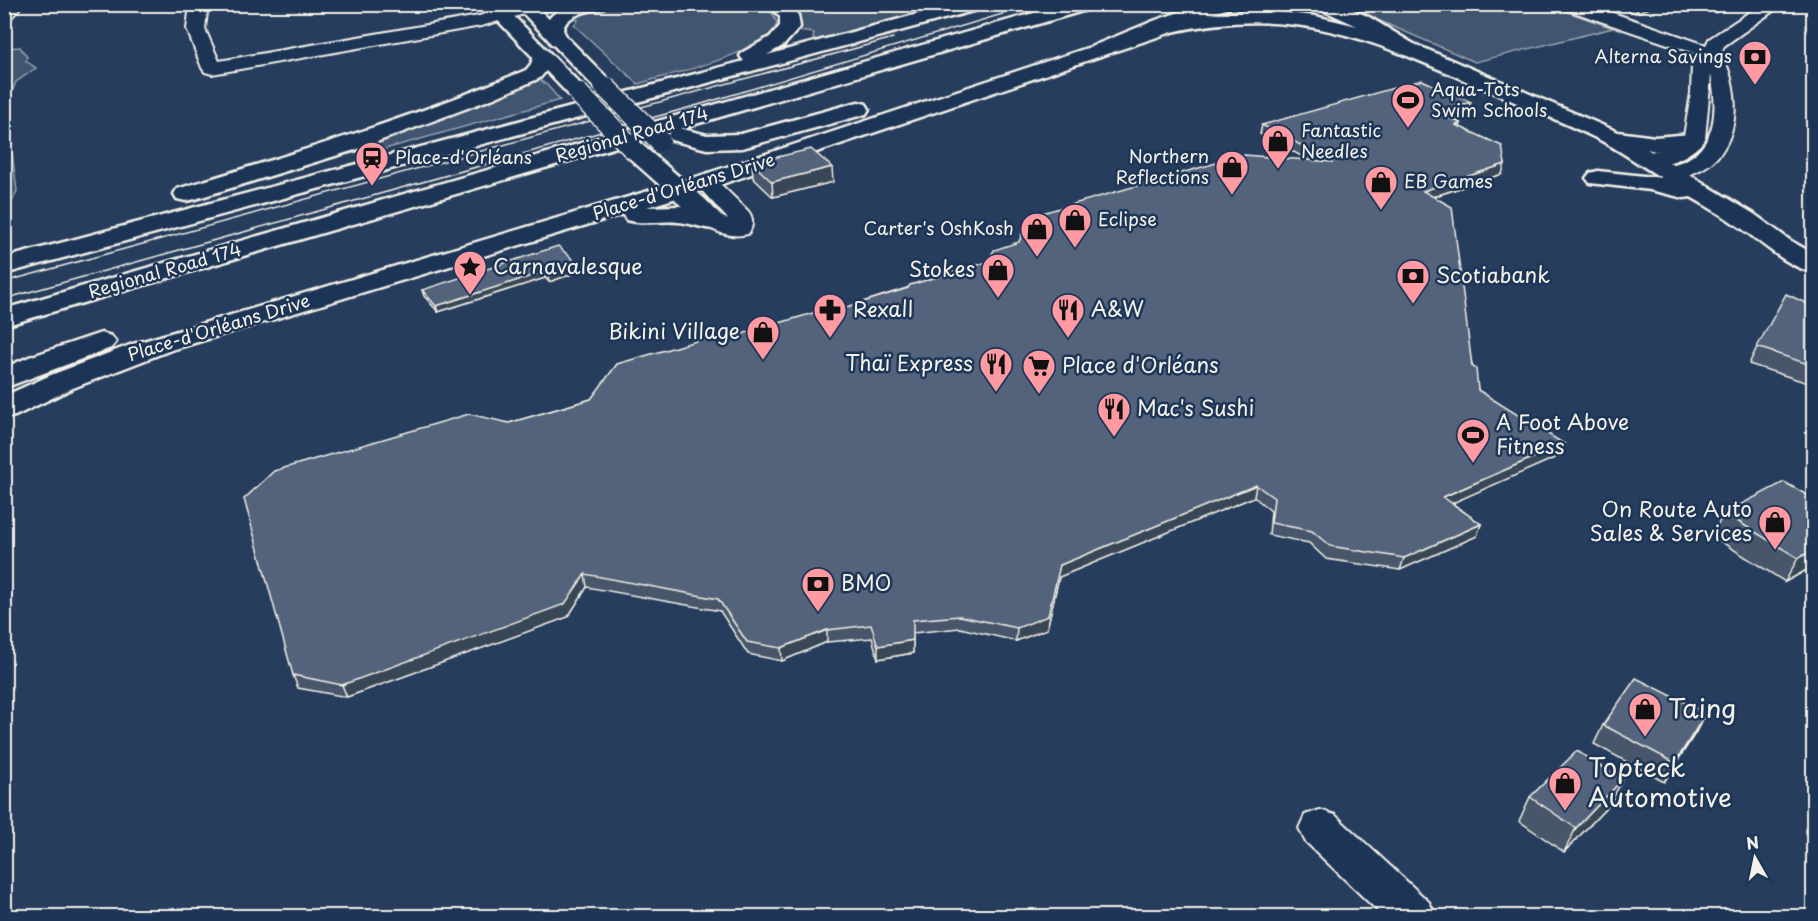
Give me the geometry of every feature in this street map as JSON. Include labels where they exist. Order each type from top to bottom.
[{"type":"main road","points":[[525,6],[546,4]]},
{"type":"main road","points":[[558,40],[553,30],[556,21],[576,10],[597,4]]},
{"type":"main road","points":[[4,264],[724,66],[768,47],[786,33],[790,27],[789,15],[777,4]]},
{"type":"main road","name":"Regional Road 174","points":[[4,264],[978,4]]},
{"type":"main road","name":"Regional Road 174","points":[[4,318],[466,182],[1087,4]]},
{"type":"main road","name":"Place-d'Orléans Drive","points":[[4,379],[81,348],[897,99],[1188,4]]},
{"type":"main road","points":[[1102,49],[1163,24],[1223,4]]},
{"type":"main road","name":"Place-d'Orléans Drive","points":[[1299,4],[1344,19],[1405,48],[1528,99],[1600,132],[1745,219],[1782,247],[1814,265]]},
{"type":"main road","points":[[1324,4],[1362,21],[1405,48]]},
{"type":"main road","points":[[525,6],[639,120],[678,164]]},
{"type":"main road","points":[[495,10],[633,149],[678,164]]},
{"type":"main road","name":"Place-d'Orléans Drive","points":[[4,409],[83,371],[161,344],[484,249],[678,164],[1102,49],[1190,22],[1216,17],[1259,15],[1328,23],[1405,48]]},
{"type":"main road","points":[[4,246],[219,185],[350,144],[523,79],[538,70],[542,57]]},
{"type":"main road","points":[[678,164],[707,142],[742,141],[897,99]]},
{"type":"main road","points":[[1600,132],[1631,141],[1655,144],[1691,141]]},
{"type":"main road","points":[[1598,178],[1650,183],[1704,195]]},
{"type":"main road","points":[[484,249],[595,222],[631,216],[680,214],[715,223]]},
{"type":"main road","name":"Place-d'Orléans Drive","points":[[1745,219],[1814,249]]},
{"type":"street","points":[[4,15],[15,4]]},
{"type":"street","points":[[199,4],[196,30],[212,68],[481,21],[495,10],[525,6]]},
{"type":"street","points":[[1568,4],[1712,53],[1721,67],[1726,97],[1723,125],[1713,150],[1692,166],[1669,173]]},
{"type":"street","points":[[1647,159],[1673,155],[1691,141],[1695,133],[1700,101],[1702,64],[1712,53],[1716,43],[1775,4]]},
{"type":"street","points":[[678,164],[740,216],[739,229],[715,223]]},
{"type":"street","points":[[1320,828],[1413,916]]},
{"type":"shaded area","points":[[621,4],[759,5],[772,13],[777,23],[771,34],[738,53],[638,84],[574,25],[578,20],[575,16],[581,13]]},
{"type":"shaded area","points":[[789,5],[948,5],[816,40],[813,38],[814,33],[798,31],[798,16]]},
{"type":"shaded area","points":[[1343,5],[1548,5],[1613,28],[1475,62]]},
{"type":"shaded area","points":[[20,47],[27,57],[26,61],[36,68],[16,82],[6,107],[17,191],[13,200],[5,203],[5,48]]},
{"type":"shaded area","points":[[538,79],[547,85],[560,100],[385,149],[377,148],[327,159],[324,157]]},
{"type":"building","name":"Place d'Orléans","points":[[1422,80],[1471,102],[1457,106],[1465,109],[1444,116],[1461,123],[1456,125],[1502,146],[1505,164],[1423,191],[1452,207],[1472,366],[1476,369],[1478,390],[1564,444],[1443,497],[1481,524],[1404,558],[1330,546],[1312,531],[1271,523],[1274,498],[1256,485],[1060,565],[1048,616],[1017,628],[960,616],[913,620],[913,640],[878,646],[871,625],[827,630],[781,648],[747,642],[718,599],[585,574],[565,604],[342,685],[293,675],[244,499],[274,471],[469,414],[509,423],[591,399],[617,364],[703,339],[718,341],[837,306],[847,307],[908,288],[910,285],[988,262],[994,250],[1019,242],[1028,217],[1244,155],[1333,162],[1262,125]]},
{"type":"building","points":[[811,149],[832,167],[772,182],[752,163]]},
{"type":"building","points":[[558,246],[580,266],[548,276],[544,272],[436,306],[422,290]]},
{"type":"building","points":[[1786,294],[1810,305],[1814,303],[1814,366],[1757,347]]},
{"type":"building","points":[[1784,482],[1814,499],[1814,550],[1798,558],[1724,513]]},
{"type":"building","name":"Taing","points":[[1636,678],[1706,713],[1675,763],[1603,725]]},
{"type":"building","points":[[1577,751],[1622,780],[1576,828],[1530,797]]},
{"type":"tram line","points":[[4,299],[698,105],[1036,4]]},
{"type":"tram line","points":[[4,282],[893,38]]},
{"type":"place","name":"Alterna Savings","points":[[1755,86]]},
{"type":"place","name":"Aqua-Tots Swim Schools","points":[[1408,129]]},
{"type":"place","name":"Fantastic Needles","points":[[1278,170]]},
{"type":"place","name":"Place-d'Orléans","points":[[372,187]]},
{"type":"place","name":"Northern Reflections","points":[[1232,196]]},
{"type":"place","name":"EB Games","points":[[1381,211]]},
{"type":"place","name":"Eclipse","points":[[1075,249]]},
{"type":"place","name":"Carter's OshKosh","points":[[1037,258]]},
{"type":"place","name":"Carnavalesque","points":[[470,296]]},
{"type":"place","name":"Stokes","points":[[998,299]]},
{"type":"place","name":"Scotiabank","points":[[1413,305]]},
{"type":"place","name":"Rexall","points":[[830,339]]},
{"type":"place","name":"A&W","points":[[1068,339]]},
{"type":"place","name":"Bikini Village","points":[[763,361]]},
{"type":"place","name":"Thaï Express","points":[[996,393]]},
{"type":"place","name":"Place d'Orléans","points":[[1039,395]]},
{"type":"place","name":"Mac's Sushi","points":[[1114,438]]},
{"type":"place","name":"A Foot Above Fitness","points":[[1473,464]]},
{"type":"place","name":"On Route Auto Sales & Services","points":[[1775,551]]},
{"type":"place","name":"BMO","points":[[818,613]]},
{"type":"place","name":"Taing","points":[[1645,738]]},
{"type":"place","name":"Topteck Automotive","points":[[1565,812]]}]
